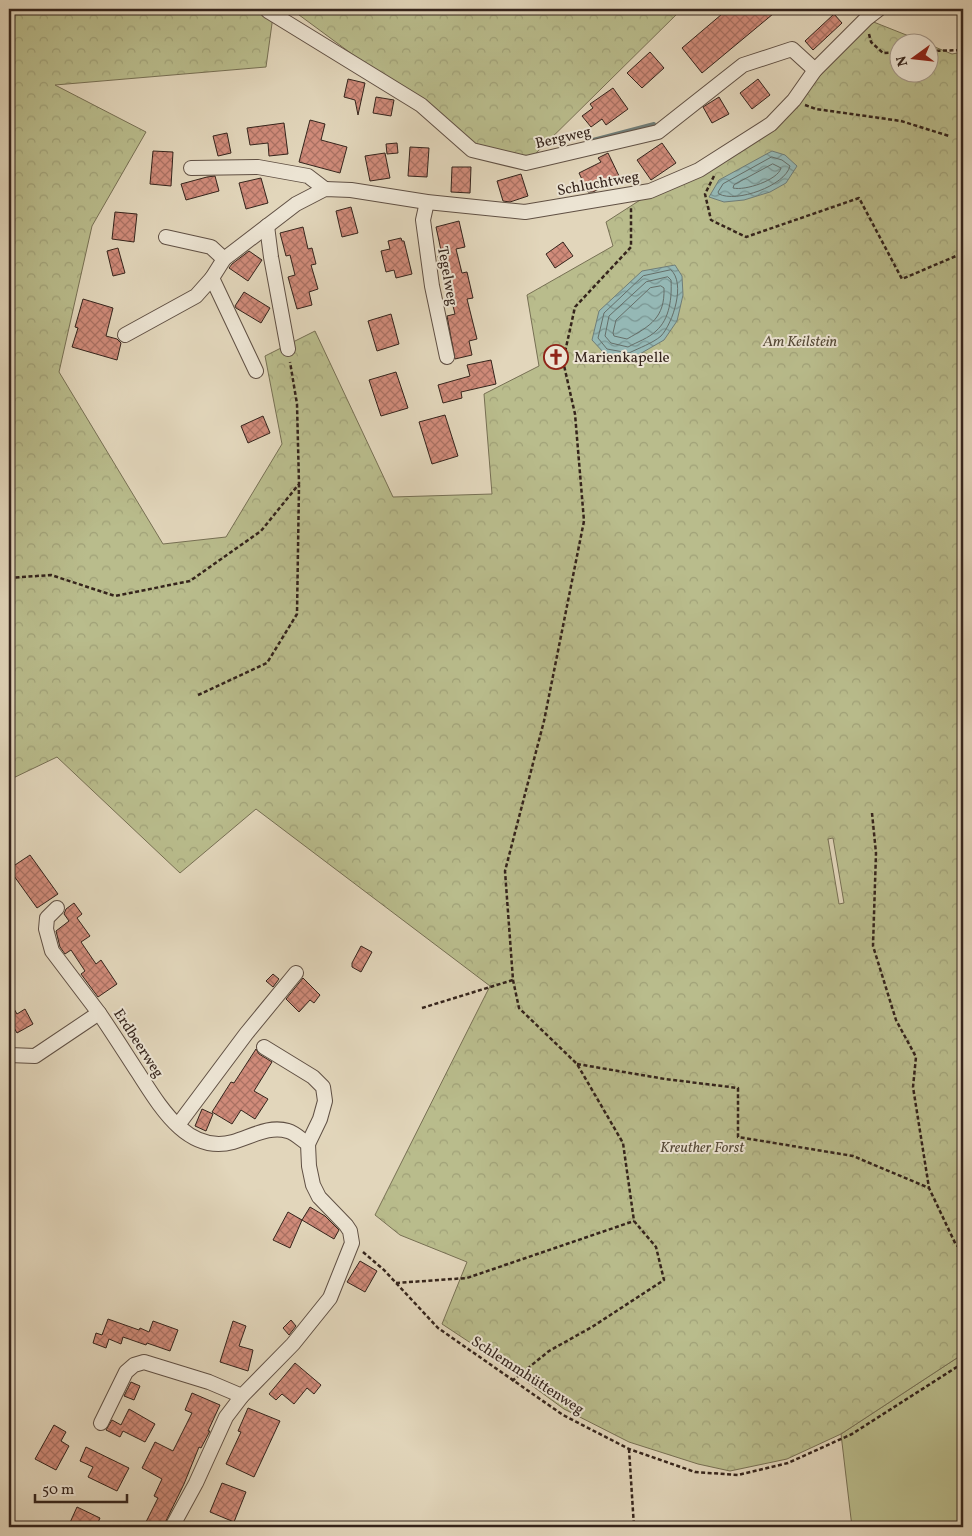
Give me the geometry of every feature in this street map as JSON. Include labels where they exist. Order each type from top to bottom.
[{"type":"street","name":"Schluchtweg","points":[[125,336],[196,296],[212,278],[224,259],[296,204],[325,189],[351,190],[427,202],[525,212],[650,191],[700,170],[771,124],[794,100],[814,70],[866,19],[879,9]]},
{"type":"street","name":"Bergweg","points":[[268,11],[421,105],[472,150],[526,163],[658,132],[743,65],[792,49],[814,70]]},
{"type":"street","points":[[191,168],[258,167],[308,176],[325,189]]},
{"type":"street","name":"Tegelweg","points":[[427,202],[422,220],[432,286],[447,357]]},
{"type":"street","points":[[267,226],[288,349]]},
{"type":"street","points":[[166,237],[211,247],[224,259]]},
{"type":"street","points":[[212,278],[256,371]]},
{"type":"street","points":[[57,908],[47,918],[46,930],[52,951],[100,1013]]},
{"type":"street","points":[[178,1125],[246,1034],[296,973]]},
{"type":"street","name":"Erdbeerweg","points":[[9,1056],[35,1056],[100,1013],[164,1112],[188,1134],[205,1143],[219,1144],[274,1129],[289,1131],[308,1144]]},
{"type":"street","points":[[172,1527],[196,1483],[226,1417],[242,1396],[293,1344],[330,1298],[352,1244],[350,1231],[346,1225],[319,1197],[313,1185],[309,1166],[308,1144],[320,1119],[325,1101],[323,1087],[264,1047]]},
{"type":"street","points":[[101,1423],[126,1372],[134,1365],[144,1362],[209,1382],[242,1396]]},
{"type":"path","points":[[866,19],[871,42],[883,53],[890,53]]},
{"type":"path","points":[[940,51],[963,50]]},
{"type":"path","points":[[794,100],[816,109],[901,121],[949,136]]},
{"type":"path","points":[[710,163],[714,176],[705,194],[711,220],[746,236],[859,198],[902,279],[963,253]]},
{"type":"path","points":[[512,1380],[549,1351],[592,1327],[664,1280],[656,1247],[634,1221],[623,1143],[577,1064],[519,1008],[513,980],[505,871],[544,721],[584,521],[575,414],[563,361],[576,307],[630,247],[631,194]]},
{"type":"path","points":[[198,695],[267,662],[297,614],[299,484],[297,404],[288,349]]},
{"type":"path","points":[[9,578],[51,575],[115,596],[190,581],[261,531],[299,484]]},
{"type":"path","points":[[872,813],[876,853],[873,946],[896,1020],[916,1057],[913,1087],[929,1188],[956,1245],[963,1249]]},
{"type":"path","points":[[422,1008],[513,980]]},
{"type":"path","points":[[577,1064],[664,1079],[738,1088],[738,1137],[853,1156],[929,1188]]},
{"type":"path","points":[[396,1283],[467,1278],[634,1221]]},
{"type":"path","name":"Schlemmhüttenweg","points":[[352,1244],[384,1270],[438,1328],[563,1415],[629,1448],[696,1472],[738,1474],[788,1463],[852,1434],[963,1363]]},
{"type":"path","points":[[629,1448],[634,1527]]},
{"type":"green space","name":"Kreuther Forst","points":[[9,9],[274,9],[266,67],[55,85],[146,132],[92,226],[59,372],[163,544],[226,537],[282,444],[265,356],[315,331],[393,497],[492,494],[484,394],[539,366],[527,295],[613,246],[606,222],[651,193],[771,124],[866,19],[899,32],[890,32],[890,82],[940,82],[940,49],[952,54],[963,52],[963,1354],[841,1434],[787,1459],[730,1471],[698,1464],[629,1442],[564,1409],[501,1363],[442,1324],[467,1262],[400,1235],[375,1215],[490,986],[256,809],[180,873],[57,757],[9,780]],"holes":[[[833,838],[844,903],[839,904],[828,839]]]},
{"type":"green space","points":[[291,9],[682,9],[526,163],[472,150],[421,105]]},
{"type":"green space","points":[[963,1354],[963,1527],[852,1527],[841,1434]]},
{"type":"water","points":[[772,151],[785,155],[797,166],[786,183],[770,192],[744,200],[724,202],[709,197],[719,180]]},
{"type":"water","points":[[675,265],[682,276],[683,295],[677,321],[664,340],[631,359],[604,353],[592,340],[599,311],[642,271]]},
{"type":"building","points":[[718,9],[779,9],[702,73],[682,48],[722,14]]},
{"type":"building","points":[[834,14],[842,23],[813,50],[805,41]]},
{"type":"building","points":[[650,52],[664,68],[642,88],[627,73]]},
{"type":"building","points":[[348,79],[365,83],[358,115],[355,100],[344,97]]},
{"type":"building","points":[[758,79],[770,95],[752,109],[740,93]]},
{"type":"building","points":[[613,88],[628,109],[606,125],[602,119],[591,127],[582,116],[593,108],[590,104]]},
{"type":"building","points":[[376,97],[394,100],[391,116],[373,113]]},
{"type":"building","points":[[719,97],[729,114],[712,123],[703,107]]},
{"type":"building","points":[[310,120],[325,124],[321,140],[347,147],[340,173],[299,162]]},
{"type":"building","points":[[284,123],[288,154],[269,156],[268,143],[250,145],[247,128]]},
{"type":"building","points":[[227,133],[231,153],[218,156],[213,136]]},
{"type":"building","points":[[397,143],[398,153],[387,154],[386,144]]},
{"type":"building","points":[[662,143],[676,163],[651,180],[637,160]]},
{"type":"building","points":[[410,147],[429,148],[427,177],[408,176]]},
{"type":"building","points":[[153,151],[173,152],[171,186],[150,184]]},
{"type":"building","points":[[385,153],[390,178],[370,181],[365,156]]},
{"type":"building","points":[[608,153],[620,178],[593,192],[588,192],[579,173],[601,162],[598,158]]},
{"type":"building","points":[[452,167],[471,167],[470,193],[451,192]]},
{"type":"building","points":[[521,174],[528,196],[510,202],[503,201],[497,181]]},
{"type":"building","points":[[215,176],[219,191],[186,200],[181,184]]},
{"type":"building","points":[[261,178],[268,203],[246,209],[239,183]]},
{"type":"building","points":[[351,207],[358,233],[342,237],[336,211]]},
{"type":"building","points":[[115,212],[137,214],[134,242],[112,239]]},
{"type":"building","points":[[459,221],[465,247],[456,249],[462,273],[467,272],[473,298],[467,299],[477,339],[469,341],[472,355],[455,359],[447,316],[455,314],[443,266],[440,267],[438,256],[442,255],[436,227]]},
{"type":"building","points":[[303,227],[308,249],[312,248],[316,264],[311,265],[318,289],[309,292],[312,305],[297,309],[288,277],[295,275],[290,255],[286,256],[280,233]]},
{"type":"building","points":[[401,238],[404,241],[412,274],[396,278],[394,270],[386,272],[381,251],[390,249],[388,241]]},
{"type":"building","points":[[563,242],[573,256],[555,268],[546,254]]},
{"type":"building","points":[[118,248],[125,273],[113,276],[107,251]]},
{"type":"building","points":[[249,251],[262,260],[248,281],[229,268]]},
{"type":"building","points":[[244,292],[270,308],[261,323],[236,308],[235,306]]},
{"type":"building","points":[[83,299],[113,308],[106,336],[117,339],[121,343],[117,360],[72,347],[78,328],[75,327]]},
{"type":"building","points":[[391,314],[399,344],[377,351],[368,321]]},
{"type":"building","points":[[491,360],[496,384],[461,392],[462,398],[443,403],[438,385],[470,376],[467,365]]},
{"type":"building","points":[[396,372],[408,408],[381,416],[369,380]]},
{"type":"building","points":[[445,415],[458,456],[432,464],[419,422]]},
{"type":"building","points":[[263,416],[270,433],[248,443],[241,426]]},
{"type":"building","points":[[30,855],[58,894],[37,908],[9,869]]},
{"type":"building","points":[[74,903],[82,914],[77,918],[90,936],[81,942],[96,964],[101,960],[117,984],[98,997],[81,974],[85,971],[71,950],[65,954],[60,947],[56,931],[69,921],[64,914],[66,909]]},
{"type":"building","points":[[361,946],[372,952],[361,972],[352,967],[352,963]]},
{"type":"building","points":[[273,974],[279,979],[273,987],[266,981]]},
{"type":"building","points":[[303,978],[320,995],[314,1003],[310,1000],[299,1012],[286,999]]},
{"type":"building","points":[[9,1000],[17,1014],[25,1009],[33,1024],[17,1033],[9,1019]]},
{"type":"building","points":[[256,1049],[259,1054],[272,1062],[254,1091],[268,1099],[255,1119],[241,1110],[232,1124],[212,1112],[231,1082],[234,1083]]},
{"type":"building","points":[[202,1109],[213,1114],[206,1131],[195,1126]]},
{"type":"building","points":[[310,1207],[325,1216],[339,1230],[334,1239],[302,1220]]},
{"type":"building","points":[[288,1212],[302,1220],[290,1248],[273,1240]]},
{"type":"building","points":[[360,1261],[377,1271],[365,1292],[347,1282]]},
{"type":"building","points":[[108,1319],[149,1332],[153,1321],[178,1330],[170,1351],[123,1337],[121,1344],[109,1339],[106,1348],[93,1343],[96,1333],[102,1335]]},
{"type":"building","points":[[291,1320],[296,1326],[289,1335],[283,1328]]},
{"type":"building","points":[[233,1321],[246,1326],[239,1346],[253,1350],[248,1371],[220,1362]]},
{"type":"building","points":[[295,1363],[321,1385],[314,1394],[307,1388],[294,1404],[282,1394],[276,1400],[269,1394]]},
{"type":"building","points":[[131,1382],[140,1386],[134,1400],[124,1396]]},
{"type":"building","points":[[192,1393],[220,1405],[208,1431],[210,1431],[201,1448],[199,1447],[184,1484],[163,1527],[155,1527],[146,1522],[158,1498],[154,1496],[162,1479],[142,1468],[155,1442],[173,1451],[192,1413],[185,1410]]},
{"type":"building","points":[[248,1408],[280,1421],[254,1477],[226,1464],[241,1432],[238,1431]]},
{"type":"building","points":[[129,1409],[155,1424],[145,1442],[123,1431],[120,1437],[106,1430],[112,1420],[121,1425]]},
{"type":"building","points":[[54,1425],[66,1432],[61,1441],[69,1446],[56,1470],[35,1459]]},
{"type":"building","points":[[86,1447],[129,1468],[117,1491],[88,1477],[93,1467],[80,1461]]},
{"type":"building","points":[[222,1483],[246,1492],[234,1522],[210,1512]]},
{"type":"building","points":[[77,1507],[100,1518],[96,1527],[68,1527]]},
{"type":"waterway","points":[[593,140],[654,124]]},
{"type":"place","name":"Marienkapelle","points":[[556,357]]},
{"type":"park label","name":"Am Keilstein","points":[[800,341]]}]
